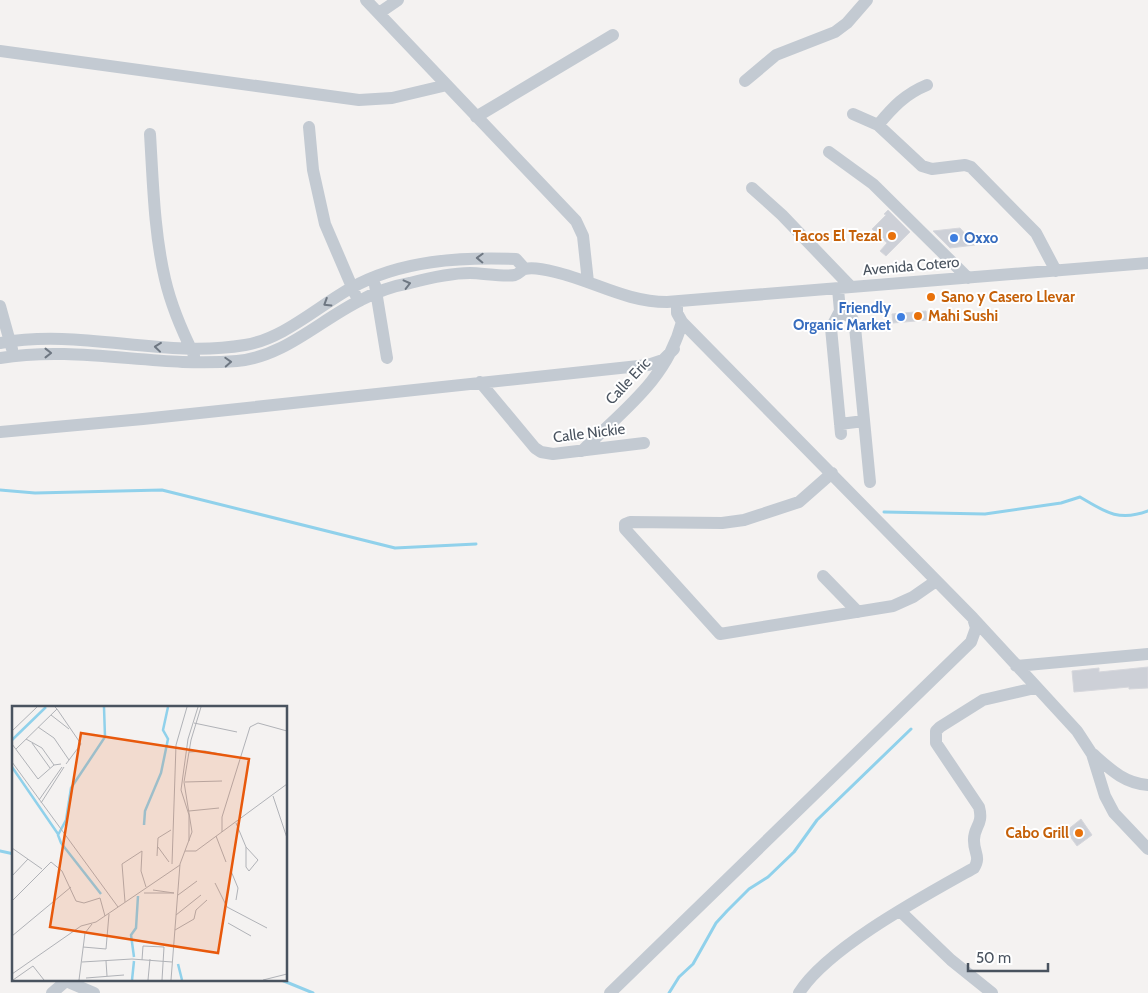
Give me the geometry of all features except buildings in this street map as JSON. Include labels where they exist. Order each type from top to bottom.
[{"type":"street","points":[[366,0],[578,224],[583,236],[588,282]]},
{"type":"street","points":[[379,14],[398,0]]},
{"type":"street","points":[[745,81],[776,55],[835,32],[847,23],[867,0]]},
{"type":"street","points":[[476,117],[613,35]]},
{"type":"street","points":[[0,51],[359,100],[392,98],[446,85]]},
{"type":"street","points":[[878,125],[905,95],[927,84]]},
{"type":"street","points":[[853,114],[878,125],[922,166],[932,169],[965,165],[971,167],[1036,233],[1056,271]]},
{"type":"street","points":[[309,127],[313,170],[325,224],[358,301]]},
{"type":"street","points":[[150,134],[158,237],[165,279],[175,312],[198,364]]},
{"type":"street","points":[[829,152],[873,184],[968,278]]},
{"type":"street","points":[[752,188],[782,215],[845,288],[840,311],[831,328],[840,429],[864,421]]},
{"type":"street","points":[[0,358],[69,353],[198,364],[255,358],[289,344],[358,301],[376,292],[441,277],[467,273],[515,275],[525,269],[516,260],[473,258],[418,265],[373,278],[352,287],[284,330],[245,345],[191,350],[68,339],[5,342]]},
{"type":"street","name":"Avenida Cotero","points":[[525,269],[552,271],[638,300],[677,302],[1148,263]]},
{"type":"street","points":[[373,278],[387,358]]},
{"type":"street","points":[[677,302],[677,312],[682,322],[973,618],[1035,688],[1077,731],[1092,754],[1105,796],[1114,814],[1148,848]]},
{"type":"street","points":[[0,306],[5,342],[14,356]]},
{"type":"street","points":[[840,311],[852,318],[856,326],[870,482]]},
{"type":"street","name":"Calle Eric","points":[[582,451],[655,379],[674,349],[682,322]]},
{"type":"street","points":[[0,432],[143,419],[648,365],[660,361],[674,349]]},
{"type":"street","name":"Calle Nickie","points":[[480,382],[535,448],[548,454],[644,443]]},
{"type":"street","points":[[832,473],[799,502],[744,520],[711,523],[630,522],[626,524],[625,529],[720,634],[903,603],[936,581]]},
{"type":"street","points":[[822,576],[858,612]]},
{"type":"street","points":[[610,993],[971,642],[976,628],[973,618]]},
{"type":"street","points":[[1016,666],[1148,654]]},
{"type":"street","points":[[800,993],[817,972],[845,948],[900,911],[974,868],[978,862],[974,841],[982,817],[979,807],[936,743],[936,731],[940,726],[983,700],[1035,688]]},
{"type":"street","points":[[1092,754],[1121,778],[1133,784],[1148,785]]},
{"type":"street","points":[[900,911],[951,960],[992,993]]},
{"type":"street","points":[[52,993],[70,987],[94,993]]},
{"type":"waterway","points":[[0,490],[35,493],[162,490],[395,548],[476,544]]},
{"type":"waterway","points":[[884,512],[985,514],[1061,503],[1080,497],[1112,514],[1129,516],[1148,511]]},
{"type":"waterway","points":[[669,993],[679,977],[693,964],[716,923],[749,889],[768,877],[794,852],[817,820],[911,729]]},
{"type":"waterway","points":[[0,851],[12,854]]},
{"type":"waterway","points":[[281,980],[313,993]]},
{"type":"place","name":"Tacos El Tezal","points":[[892,236]]},
{"type":"place","name":"Oxxo","points":[[954,238]]},
{"type":"place","name":"Sano y Casero Llevar","points":[[931,297]]},
{"type":"place","name":"Mahi Sushi","points":[[918,316]]},
{"type":"place","name":"Friendly Organic Market","points":[[901,317]]},
{"type":"place","name":"Cabo Grill","points":[[1079,833]]}]
